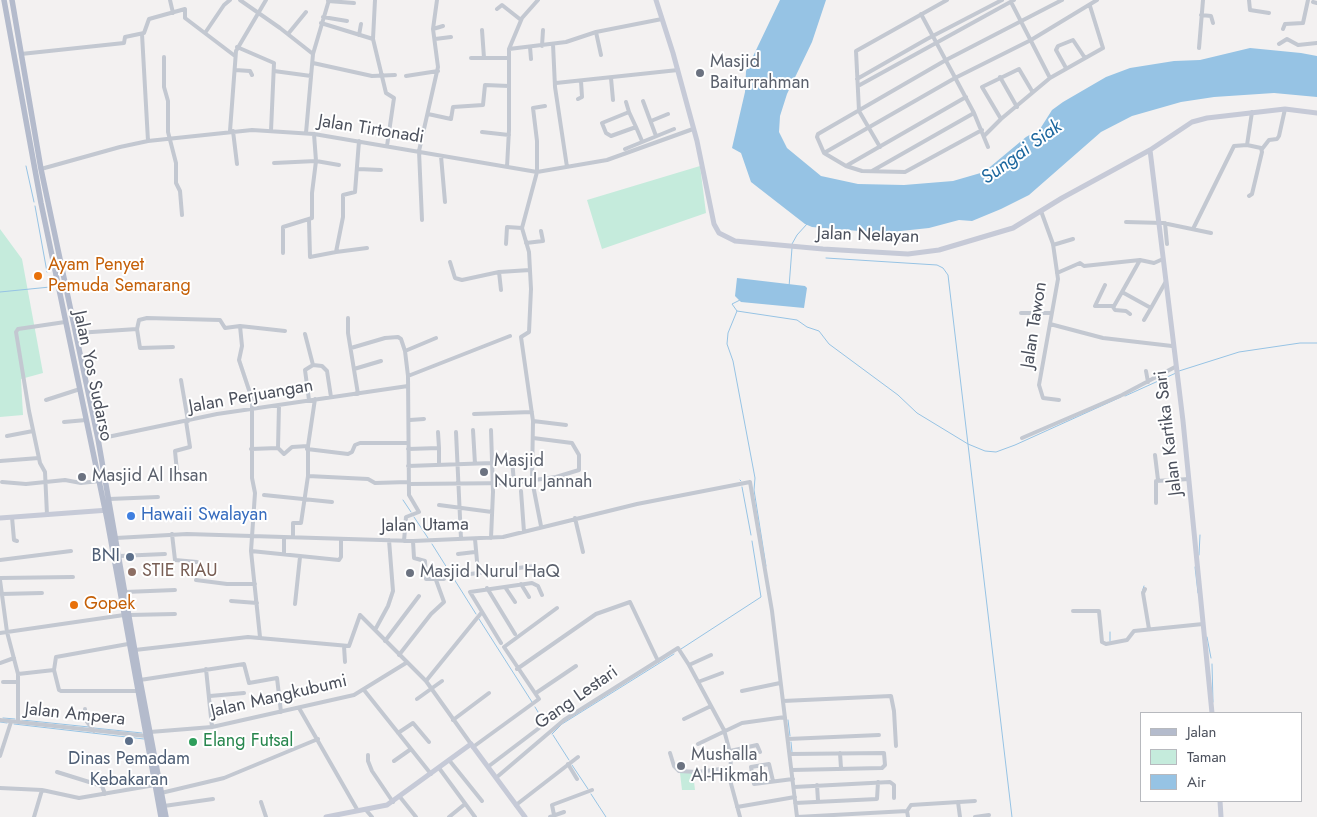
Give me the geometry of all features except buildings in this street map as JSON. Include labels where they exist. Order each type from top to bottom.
[{"type":"main road","name":"Jalan Yos Sudarso","points":[[4,0],[3,16],[65,322],[99,481],[116,538],[125,592],[126,615]]},
{"type":"main road","name":"Jalan Yos Sudarso","points":[[12,0],[41,168],[98,438],[109,499],[108,510],[137,691],[166,817]]},
{"type":"main road","points":[[46,226],[54,224]]},
{"type":"main road","name":"Jalan Yos Sudarso","points":[[129,640],[135,650],[161,817]]},
{"type":"street","points":[[170,0],[173,13]]},
{"type":"street","points":[[205,33],[224,5],[230,0]]},
{"type":"street","points":[[240,0],[313,54]]},
{"type":"street","points":[[237,164],[232,131],[235,56],[237,47],[266,0]]},
{"type":"street","points":[[306,133],[313,54],[328,0],[354,3]]},
{"type":"street","points":[[375,0],[372,39],[386,93],[394,98],[387,146]]},
{"type":"street","points":[[422,220],[420,152],[438,71],[434,29],[437,0]]},
{"type":"street","points":[[507,168],[509,49],[521,20],[538,0]]},
{"type":"street","name":"Jalan Nelayan","points":[[656,0],[678,70],[693,129],[709,208],[718,233],[735,241],[794,247],[908,254],[925,252],[1006,231],[1150,150],[1192,122],[1252,112],[1285,109],[1317,113]]},
{"type":"street","points":[[880,147],[859,111],[857,50],[947,0]]},
{"type":"street","points":[[857,80],[1002,0]]},
{"type":"street","points":[[982,130],[905,172],[871,171],[846,166],[824,154],[818,134],[946,60],[1062,0]]},
{"type":"street","points":[[824,154],[955,78],[1031,40],[1090,6],[1096,0]]},
{"type":"street","points":[[1199,48],[1203,0]]},
{"type":"street","points":[[1249,0],[1250,10],[1269,12]]},
{"type":"street","points":[[1283,29],[1284,24],[1303,23],[1308,0]]},
{"type":"street","points":[[858,86],[1012,1],[1050,78]]},
{"type":"street","points":[[497,9],[502,5],[521,20]]},
{"type":"street","points":[[984,136],[1032,91],[1066,68],[1103,47],[1090,6]]},
{"type":"street","points":[[148,141],[142,34],[149,19],[185,9],[185,18],[235,56]]},
{"type":"street","points":[[288,34],[306,12]]},
{"type":"street","points":[[921,14],[966,97],[988,147]]},
{"type":"street","points":[[1201,15],[1211,16],[1214,22]]},
{"type":"street","points":[[323,17],[347,20]]},
{"type":"street","points":[[509,49],[553,44],[596,32],[662,20]]},
{"type":"street","points":[[321,23],[372,39]]},
{"type":"street","points":[[359,35],[361,24]]},
{"type":"street","points":[[434,29],[443,26]]},
{"type":"street","points":[[482,30],[484,58]]},
{"type":"street","points":[[542,46],[543,30]]},
{"type":"street","points":[[596,32],[601,56]]},
{"type":"street","points":[[21,54],[124,43],[125,37],[142,34]]},
{"type":"street","points":[[435,39],[451,37]]},
{"type":"street","points":[[1279,44],[1287,39],[1298,45],[1317,43]]},
{"type":"street","points":[[1066,68],[1056,50],[1058,46],[1073,40],[1085,58]]},
{"type":"street","points":[[553,44],[567,167]]},
{"type":"street","points":[[237,47],[274,62],[271,131]]},
{"type":"street","points":[[530,47],[531,59]]},
{"type":"street","points":[[164,57],[169,140],[176,163],[176,183],[180,191],[182,215]]},
{"type":"street","points":[[471,58],[508,58]]},
{"type":"street","points":[[313,63],[382,77],[395,76]]},
{"type":"street","points":[[234,70],[250,72],[252,75]]},
{"type":"street","points":[[556,83],[678,70]]},
{"type":"street","points":[[1001,119],[982,87],[1000,77],[1019,70],[1032,91]]},
{"type":"street","points":[[274,71],[311,76]]},
{"type":"street","points":[[406,76],[438,71]]},
{"type":"street","points":[[1000,77],[1017,106]]},
{"type":"street","points":[[611,78],[613,100]]},
{"type":"street","points":[[578,99],[582,97],[581,81]]},
{"type":"street","points":[[428,114],[450,119],[453,107],[483,106],[485,85],[509,86]]},
{"type":"street","points":[[846,166],[966,97]]},
{"type":"street","points":[[643,101],[656,136]]},
{"type":"street","points":[[626,102],[629,112],[648,146]]},
{"type":"street","points":[[541,526],[532,480],[533,421],[521,337],[529,332],[530,270],[529,252],[522,228],[537,172],[537,141],[533,108],[545,106]]},
{"type":"street","points":[[1249,196],[1252,194],[1258,175],[1262,149],[1269,140],[1274,140],[1279,136],[1285,109]]},
{"type":"street","points":[[629,112],[602,123],[606,133],[614,136],[636,126]]},
{"type":"street","points":[[1247,146],[1252,112]]},
{"type":"street","points":[[871,171],[974,113]]},
{"type":"street","points":[[651,121],[668,114]]},
{"type":"street","points":[[625,149],[674,129]]},
{"type":"street","name":"Jalan Tirtonadi","points":[[41,168],[120,146],[148,141],[232,131],[271,131],[314,134],[537,172],[608,160],[693,129]]},
{"type":"street","points":[[482,132],[509,135]]},
{"type":"street","points":[[314,134],[316,161],[312,193],[312,218],[309,220],[310,257],[367,248]]},
{"type":"street","points":[[651,138],[653,144]]},
{"type":"street","points":[[336,252],[343,217],[344,195],[354,193],[358,169],[359,141]]},
{"type":"street","points":[[1193,229],[1234,146],[1262,149]]},
{"type":"street","name":"Jalan Kartika Sari","points":[[1150,150],[1162,222],[1165,283],[1189,479],[1212,712]]},
{"type":"street","points":[[441,156],[445,202]]},
{"type":"street","points":[[274,163],[316,161],[339,165]]},
{"type":"street","points":[[358,169],[381,170]]},
{"type":"street","name":"Jalan Tawon","points":[[1041,211],[1053,246],[1057,273],[1039,385],[1043,398],[1059,400]]},
{"type":"street","points":[[283,253],[283,227],[309,220]]},
{"type":"street","points":[[1126,222],[1162,222],[1211,233]]},
{"type":"street","points":[[1162,222],[1167,244]]},
{"type":"street","points":[[506,244],[507,227],[522,228]]},
{"type":"street","points":[[526,244],[543,241],[541,231]]},
{"type":"street","points":[[1053,246],[1073,239]]},
{"type":"street","points":[[1057,273],[1080,263],[1084,266],[1140,260],[1154,263],[1163,259]]},
{"type":"street","points":[[1113,307],[1140,260]]},
{"type":"street","points":[[450,262],[455,278],[458,280],[469,280],[500,272],[530,270]]},
{"type":"street","points":[[500,272],[501,290]]},
{"type":"street","points":[[1144,320],[1165,283]]},
{"type":"street","points":[[1105,285],[1094,306],[1113,307],[1115,310],[1126,311],[1130,314]]},
{"type":"street","points":[[1122,292],[1151,308]]},
{"type":"street","points":[[1021,313],[1052,313]]},
{"type":"street","points":[[172,347],[140,348],[137,329],[139,320],[147,318],[220,320],[225,328],[240,326],[285,331]]},
{"type":"street","points":[[348,318],[358,394]]},
{"type":"street","points":[[47,515],[45,472],[39,458],[24,384],[17,330],[65,322]]},
{"type":"street","points":[[1050,324],[1103,338],[1172,346]]},
{"type":"street","points":[[240,326],[242,341],[239,360],[250,391],[252,409],[252,478],[255,493],[251,551],[260,637]]},
{"type":"street","points":[[77,333],[137,329]]},
{"type":"street","points":[[304,334],[313,365]]},
{"type":"street","points":[[408,376],[510,336]]},
{"type":"street","points":[[351,348],[394,337],[401,339],[405,351],[410,420],[408,443],[409,497],[419,512],[406,517],[404,541]]},
{"type":"street","points":[[405,351],[436,338]]},
{"type":"street","points":[[354,369],[381,361]]},
{"type":"street","points":[[309,400],[305,370],[313,365],[322,366],[327,371],[331,397]]},
{"type":"street","points":[[1022,438],[1148,382],[1175,367]]},
{"type":"street","points":[[1146,371],[1148,382]]},
{"type":"street","points":[[171,474],[177,472],[175,452],[190,447],[181,380]]},
{"type":"street","name":"Jalan Perjuangan","points":[[98,438],[252,409],[408,386]]},
{"type":"street","points":[[46,400],[80,389]]},
{"type":"street","points":[[293,537],[294,523],[302,523],[308,476],[307,448],[315,399]]},
{"type":"street","points":[[279,405],[278,448],[284,454],[292,447],[348,454],[352,452],[355,445],[360,444],[408,443]]},
{"type":"street","points":[[474,414],[532,412]]},
{"type":"street","points":[[410,420],[424,419]]},
{"type":"street","points":[[64,422],[86,420]]},
{"type":"street","points":[[533,421],[566,425]]},
{"type":"street","points":[[473,430],[475,464]]},
{"type":"street","points":[[491,430],[493,482],[491,538]]},
{"type":"street","points":[[6,436],[34,431]]},
{"type":"street","points":[[438,432],[439,465]]},
{"type":"street","points":[[456,432],[460,540]]},
{"type":"street","points":[[308,476],[368,479],[375,482],[514,483],[573,473],[580,469],[579,455],[572,443],[533,438]]},
{"type":"street","points":[[251,449],[278,448]]},
{"type":"street","points":[[408,450],[439,448]]},
{"type":"street","points":[[1155,454],[1158,480],[1155,482],[1156,503]]},
{"type":"street","points":[[0,461],[39,458]]},
{"type":"street","points":[[512,459],[514,483]]},
{"type":"street","points":[[408,466],[492,463]]},
{"type":"street","points":[[1158,480],[1189,479]]},
{"type":"street","points":[[2,482],[99,481]]},
{"type":"street","name":"Jalan Utama","points":[[116,538],[172,534],[404,541],[491,538],[524,532],[575,518],[750,482],[772,611],[780,683]]},
{"type":"street","points":[[521,491],[524,532]]},
{"type":"street","points":[[264,495],[332,502]]},
{"type":"street","points":[[109,499],[158,497]]},
{"type":"street","points":[[439,505],[492,512]]},
{"type":"street","points":[[0,518],[108,510]]},
{"type":"street","points":[[12,517],[14,540],[17,540]]},
{"type":"street","points":[[575,518],[583,552]]},
{"type":"street","points":[[172,534],[175,560],[197,562]]},
{"type":"street","points":[[284,537],[284,554]]},
{"type":"street","points":[[475,539],[478,572]]},
{"type":"street","points":[[251,551],[339,560],[341,540]]},
{"type":"street","points":[[375,630],[388,606],[393,591],[389,540]]},
{"type":"street","points":[[413,541],[414,558],[425,561],[426,580],[444,579]]},
{"type":"street","points":[[0,560],[71,551]]},
{"type":"street","points":[[458,554],[475,552]]},
{"type":"street","points":[[119,556],[165,554]]},
{"type":"street","points":[[295,604],[300,557]]},
{"type":"street","points":[[462,575],[534,566]]},
{"type":"street","points":[[18,722],[18,674],[7,632],[0,579],[73,577]]},
{"type":"street","points":[[196,580],[226,584],[255,584]]},
{"type":"street","points":[[399,655],[431,614],[444,602],[436,580]]},
{"type":"street","points":[[521,584],[529,597]]},
{"type":"street","points":[[326,817],[366,810],[394,802],[449,760],[538,701],[539,698],[536,693],[517,670],[470,592],[487,588],[536,584],[542,594]]},
{"type":"street","points":[[505,587],[515,602]]},
{"type":"street","points":[[487,588],[516,634]]},
{"type":"street","points":[[1145,589],[1143,593],[1149,629]]},
{"type":"street","points":[[125,592],[174,590]]},
{"type":"street","points":[[1,594],[42,594]]},
{"type":"street","points":[[384,641],[419,596]]},
{"type":"street","points":[[231,602],[257,603]]},
{"type":"street","points":[[517,670],[596,614],[630,602],[646,640],[658,661]]},
{"type":"street","points":[[502,645],[557,608]]},
{"type":"street","points":[[1073,611],[1099,611],[1102,642],[1106,644],[1122,642],[1134,631],[1203,624]]},
{"type":"street","points":[[426,681],[482,612]]},
{"type":"street","points":[[0,633],[126,615],[175,614]]},
{"type":"street","points":[[135,650],[229,638],[260,637],[344,646],[350,644],[360,616],[426,681],[525,817]]},
{"type":"street","points":[[646,640],[649,632]]},
{"type":"street","points":[[129,640],[56,656],[54,670],[61,692],[137,691]]},
{"type":"street","points":[[344,646],[346,662]]},
{"type":"street","name":"Gang Lestari","points":[[497,777],[564,720],[678,648],[689,665]]},
{"type":"street","points":[[711,655],[689,665],[724,730],[730,751],[732,762],[729,768],[740,817]]},
{"type":"street","points":[[0,664],[14,658]]},
{"type":"street","name":"Jalan Mangkubumi","points":[[148,734],[212,727],[354,695],[406,663]]},
{"type":"street","points":[[140,680],[244,664],[249,683],[276,678],[282,712]]},
{"type":"street","points":[[536,693],[576,666]]},
{"type":"street","points":[[206,669],[212,727]]},
{"type":"street","points":[[18,674],[54,670]]},
{"type":"street","points":[[698,682],[722,673]]},
{"type":"street","points":[[417,700],[442,681]]},
{"type":"street","points":[[3,682],[18,682]]},
{"type":"street","points":[[742,691],[780,683],[797,817],[907,811]]},
{"type":"street","points":[[364,690],[431,774]]},
{"type":"street","points":[[210,696],[244,693]]},
{"type":"street","points":[[453,720],[489,693]]},
{"type":"street","points":[[783,701],[891,696],[896,746]]},
{"type":"street","points":[[684,719],[711,706]]},
{"type":"street","points":[[299,708],[358,811]]},
{"type":"street","points":[[85,709],[85,719],[94,731]]},
{"type":"street","points":[[698,744],[742,723],[785,717]]},
{"type":"street","name":"Jalan Ampera","points":[[0,720],[94,731],[148,734]]},
{"type":"street","points":[[0,756],[11,722]]},
{"type":"street","points":[[489,766],[547,722]]},
{"type":"street","points":[[398,733],[413,723],[430,742]]},
{"type":"street","points":[[788,739],[880,735]]},
{"type":"street","points":[[161,793],[224,778],[318,739]]},
{"type":"street","points":[[730,751],[757,745],[760,752]]},
{"type":"street","points":[[394,761],[411,748]]},
{"type":"street","points":[[790,754],[883,752],[885,765],[882,768],[792,770]]},
{"type":"street","points":[[670,753],[674,766],[680,771],[697,772],[729,768]]},
{"type":"street","points":[[840,753],[841,768]]},
{"type":"street","points":[[368,755],[372,771],[394,802]]},
{"type":"street","points":[[516,805],[578,757]]},
{"type":"street","points":[[449,760],[482,801]]},
{"type":"street","points":[[568,764],[578,779]]},
{"type":"street","points":[[773,781],[770,764],[751,767],[754,784],[793,778]]},
{"type":"street","points":[[439,768],[475,817]]},
{"type":"street","points":[[57,772],[102,786],[105,794]]},
{"type":"street","points":[[737,807],[795,800],[877,799],[878,782]]},
{"type":"street","points":[[794,787],[818,784],[893,782],[894,798]]},
{"type":"street","points":[[818,784],[818,801]]},
{"type":"street","points":[[0,788],[42,790],[73,798],[156,785]]},
{"type":"street","points":[[34,817],[42,790]]},
{"type":"street","points":[[564,812],[552,816],[552,805],[592,790]]},
{"type":"street","points":[[400,796],[416,817]]},
{"type":"street","points":[[164,806],[213,799]]},
{"type":"street","points":[[261,802],[266,817]]},
{"type":"street","points":[[958,802],[960,817]]},
{"type":"street","points":[[908,817],[907,811],[911,805],[975,802]]},
{"type":"street","points":[[1220,802],[1222,817]]},
{"type":"street","points":[[450,817],[465,804]]},
{"type":"street","points":[[366,810],[372,817]]},
{"type":"street","points":[[974,817],[989,815]]},
{"type":"green space","points":[[700,166],[706,213],[602,249],[587,200]]},
{"type":"green space","points":[[0,229],[22,259],[43,373],[21,379],[23,415],[0,417]]},
{"type":"green space","points":[[680,773],[693,773],[695,790],[682,790]]},
{"type":"water","name":"Sungai Siak","points":[[780,0],[826,0],[812,42],[787,94],[780,116],[779,132],[787,148],[821,176],[858,184],[904,185],[953,181],[984,172],[1026,137],[1040,129],[1052,110],[1063,102],[1106,77],[1130,68],[1174,61],[1200,60],[1250,48],[1301,53],[1317,56],[1317,97],[1274,93],[1214,97],[1181,102],[1132,116],[1101,132],[1029,195],[972,221],[959,220],[929,228],[882,233],[812,227],[805,224],[751,182],[741,153],[732,148],[745,92],[746,71]]},
{"type":"water","points":[[737,278],[805,286],[807,288],[804,308],[741,302],[735,296]]},
{"type":"waterway","points":[[26,166],[34,202]]},
{"type":"waterway","points":[[35,206],[47,272]]},
{"type":"waterway","points":[[792,244],[807,224]]},
{"type":"waterway","points":[[789,287],[792,248]]},
{"type":"waterway","points":[[826,258],[937,265],[943,268],[948,275],[1012,817]]},
{"type":"waterway","points":[[0,292],[50,287],[48,279]]},
{"type":"waterway","points":[[740,300],[732,304],[737,311],[728,333],[727,344],[733,361],[755,478],[754,490],[766,566]]},
{"type":"waterway","points":[[737,311],[797,320],[807,327],[819,331],[829,344],[898,395],[917,413],[968,444],[985,451],[996,452],[1015,445],[1121,397]]},
{"type":"waterway","points":[[1179,371],[1239,352],[1300,343],[1317,343]]},
{"type":"waterway","points":[[1125,396],[1176,373]]},
{"type":"waterway","points":[[742,487],[751,535]]},
{"type":"waterway","points":[[403,500],[411,512]]},
{"type":"waterway","points":[[414,517],[428,538]]},
{"type":"waterway","points":[[1199,555],[1200,535]]},
{"type":"waterway","points":[[681,649],[761,597],[752,541]]},
{"type":"waterway","points":[[432,544],[476,614]]},
{"type":"waterway","points":[[1195,567],[1198,593]]},
{"type":"waterway","points":[[1142,592],[1144,586]]},
{"type":"waterway","points":[[479,619],[532,702]]},
{"type":"waterway","points":[[1110,632],[1110,641]]},
{"type":"waterway","points":[[1207,637],[1211,658]]},
{"type":"waterway","points":[[552,734],[562,724],[674,654]]},
{"type":"waterway","points":[[1212,664],[1213,702]]},
{"type":"waterway","points":[[535,707],[544,722]]},
{"type":"waterway","points":[[3,718],[15,719]]},
{"type":"waterway","points":[[22,720],[89,727]]},
{"type":"waterway","points":[[788,720],[790,736]]},
{"type":"waterway","points":[[0,722],[7,723]]},
{"type":"waterway","points":[[14,724],[144,739]]},
{"type":"waterway","points":[[94,728],[142,733]]},
{"type":"waterway","points":[[553,735],[569,760]]},
{"type":"waterway","points":[[791,742],[792,752]]},
{"type":"waterway","points":[[572,765],[588,789]]},
{"type":"waterway","points":[[591,794],[606,817]]},
{"type":"place","name":"Masjid Baiturrahman","points":[[700,73]]},
{"type":"place","name":"Ayam Penyet Pemuda Semarang","points":[[38,276]]},
{"type":"place","name":"Masjid Nurul Jannah","points":[[484,472]]},
{"type":"place","name":"Masjid Al Ihsan","points":[[82,477]]},
{"type":"place","name":"Hawaii Swalayan","points":[[131,516]]},
{"type":"place","name":"BNI","points":[[130,557]]},
{"type":"place","name":"STIE RIAU","points":[[132,572]]},
{"type":"place","name":"Masjid Nurul HaQ","points":[[410,573]]},
{"type":"place","name":"Gopek","points":[[74,605]]},
{"type":"place","name":"Dinas Pemadam Kebakaran","points":[[129,741]]},
{"type":"place","name":"Elang Futsal","points":[[193,742]]},
{"type":"place","name":"Mushalla Al-Hikmah","points":[[681,766]]}]
